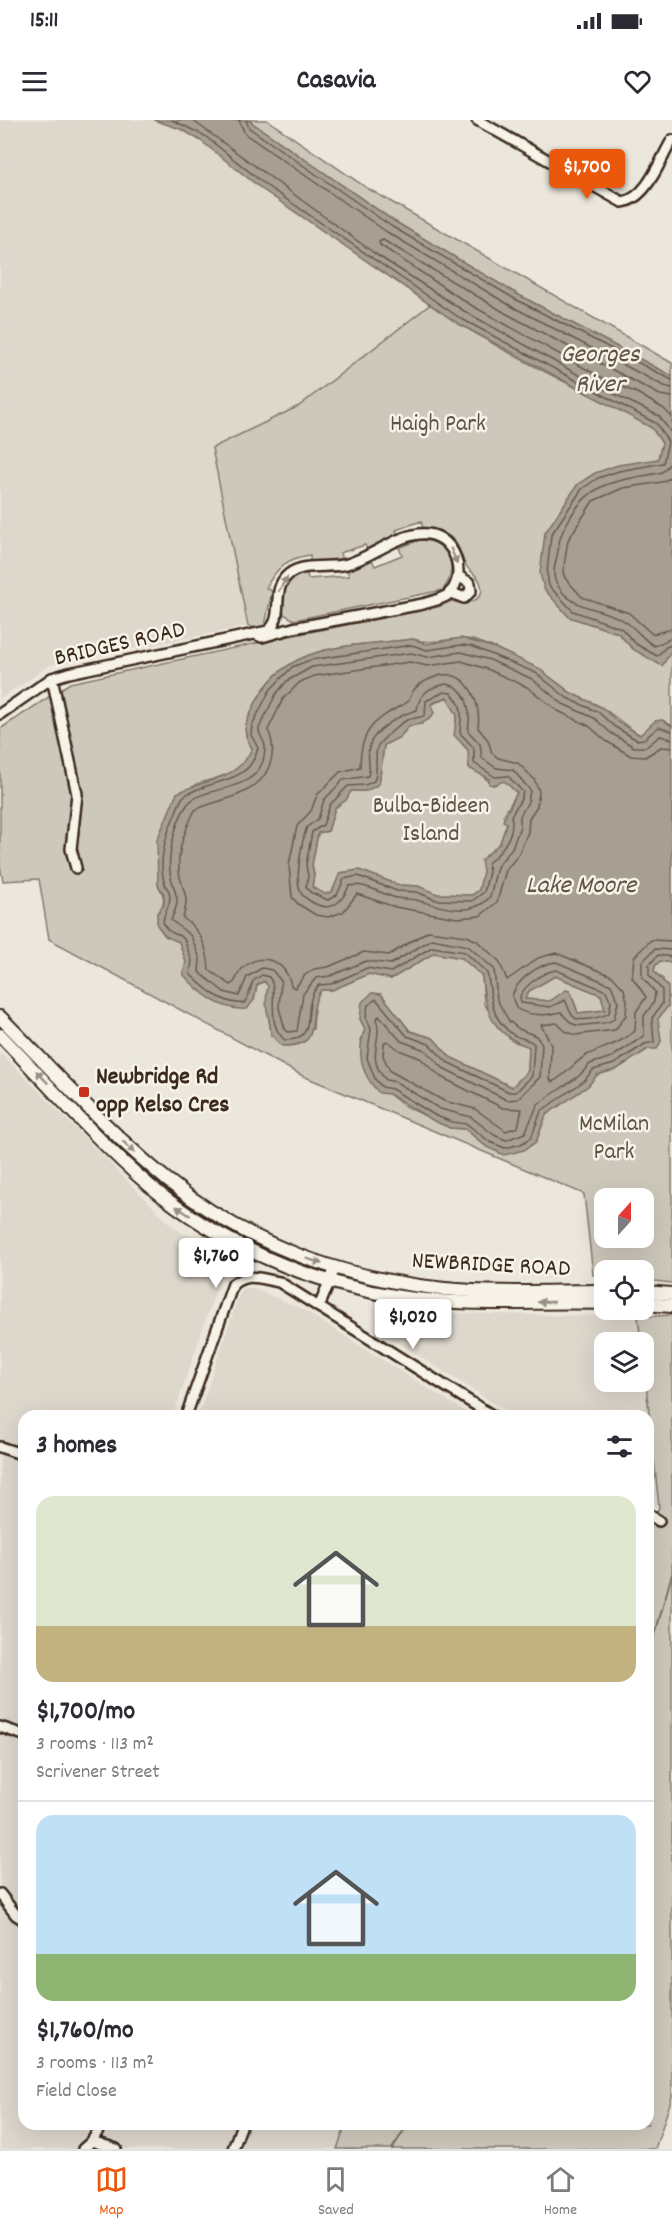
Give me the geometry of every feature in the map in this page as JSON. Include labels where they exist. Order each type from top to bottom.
[{"type":"highway","name":"NEWBRIDGE ROAD","points":[[0,1017],[127,1145],[180,1190],[251,1235],[334,1268],[384,1280],[445,1289],[594,1291]]},
{"type":"highway","name":"NEWBRIDGE ROAD","points":[[0,1035],[127,1165],[171,1202],[224,1236],[259,1254],[330,1281],[392,1295],[431,1300],[594,1302]]},
{"type":"highway","points":[[654,1295],[669,1300]]},
{"type":"highway","points":[[654,1302],[669,1300]]},
{"type":"street","points":[[477,120],[622,202],[630,201],[639,195],[672,140]]},
{"type":"street","name":"BRIDGES ROAD","points":[[0,714],[52,678],[259,634],[262,637],[293,628],[423,604],[450,592],[464,598],[471,591],[470,583],[458,576],[458,565],[452,548],[435,535],[421,534],[349,564],[307,567],[291,573],[279,588],[277,615]]},
{"type":"street","points":[[450,592],[458,576]]},
{"type":"street","points":[[277,615],[283,624],[293,628]]},
{"type":"street","points":[[259,634],[273,627],[277,615]]},
{"type":"street","points":[[52,678],[77,794],[71,849],[76,868]]},
{"type":"street","points":[[319,1307],[334,1268]]},
{"type":"street","points":[[188,1410],[233,1284],[241,1278],[253,1276],[279,1282],[483,1410]]},
{"type":"street","points":[[0,1447],[18,1453]]},
{"type":"street","points":[[654,1518],[659,1521]]},
{"type":"street","points":[[0,1727],[18,1733]]},
{"type":"street","points":[[0,1894],[18,1916]]},
{"type":"street","points":[[83,2149],[92,2141],[98,2130]]},
{"type":"street","points":[[233,2149],[240,2130]]},
{"type":"street","points":[[92,2141],[116,2149]]},
{"type":"shaded area","points":[[0,120],[154,120],[183,130],[201,141],[263,190],[431,304],[299,406],[212,448],[248,626],[50,665],[0,699]]},
{"type":"shaded area","points":[[0,1052],[173,1227],[226,1260],[175,1410],[18,1410],[18,2130],[344,2130],[337,2149],[2,2149],[0,2146]]},
{"type":"shaded area","points":[[244,1289],[254,1289],[302,1309],[462,1410],[200,1410],[239,1295]]},
{"type":"shaded area","points":[[383,1306],[453,1313],[594,1316],[594,1320],[638,1320],[640,1332],[594,1332],[594,1392],[647,1392],[649,1410],[505,1410],[378,1330],[376,1325],[379,1309]]},
{"type":"shaded area","points":[[654,1461],[659,1508],[654,1505]]},
{"type":"green space","points":[[248,120],[267,120],[367,188],[672,363],[672,376],[517,294],[394,221]]},
{"type":"green space","name":"Haigh Park","points":[[431,304],[484,339],[652,428],[662,443],[658,459],[578,484],[545,533],[544,552],[570,617],[618,633],[633,649],[662,665],[672,650],[672,726],[662,720],[640,735],[604,709],[573,694],[526,663],[502,651],[468,639],[429,642],[413,639],[366,644],[321,651],[301,658],[283,669],[267,685],[254,706],[245,732],[252,748],[243,764],[230,773],[196,784],[158,885],[163,899],[162,906],[157,913],[165,936],[179,941],[186,962],[254,1000],[257,985],[264,981],[269,986],[267,1006],[271,1035],[313,1029],[315,999],[321,990],[332,990],[369,974],[391,979],[434,953],[462,958],[482,976],[484,1004],[512,1041],[529,1046],[528,1071],[512,1087],[450,1057],[433,1038],[410,1031],[381,994],[372,993],[360,1019],[365,1029],[361,1040],[389,1094],[403,1105],[450,1128],[465,1129],[487,1147],[536,1142],[546,1115],[588,1086],[597,1075],[617,1069],[661,1041],[657,1019],[668,1006],[663,979],[654,972],[655,966],[660,961],[672,963],[672,1283],[654,1281],[654,1260],[594,1260],[593,1275],[584,1194],[303,1076],[49,939],[39,879],[3,881],[0,866],[0,729],[70,683],[438,607],[451,601],[462,603],[473,601],[481,594],[480,582],[467,567],[455,542],[443,533],[423,528],[421,521],[396,530],[398,536],[368,551],[365,545],[340,553],[342,560],[310,561],[310,555],[289,561],[278,570],[266,588],[272,591],[264,630],[248,626],[212,448],[299,406]]},
{"type":"green space","points":[[419,540],[438,545],[449,556],[451,572],[443,590],[294,620],[284,614],[282,592],[287,582],[292,579],[307,573],[308,579],[349,576],[347,569],[372,560],[375,566],[402,555],[399,548]]},
{"type":"green space","name":"Bulba-Bideen Island","points":[[447,697],[457,715],[455,726],[457,735],[469,751],[469,768],[477,771],[493,785],[504,780],[517,793],[503,816],[507,823],[500,843],[488,856],[479,890],[472,895],[437,894],[418,886],[399,885],[359,870],[340,873],[332,892],[325,895],[312,887],[314,875],[312,865],[318,833],[328,831],[335,808],[346,800],[351,791],[366,791],[379,784],[384,745],[400,737],[409,726],[422,724],[431,705]]},
{"type":"green space","points":[[555,976],[601,995],[605,1010],[578,1013],[573,998],[557,998],[550,1001],[524,999],[529,991]]},
{"type":"green space","points":[[672,1315],[672,2097],[655,2149],[337,2149],[344,2130],[654,2130],[654,1519],[659,1507],[654,1460],[654,1410],[649,1410],[647,1392],[654,1392],[654,1332],[640,1332],[638,1320],[654,1320],[654,1316]]},
{"type":"water","name":"Georges River","points":[[154,120],[248,120],[394,221],[517,294],[672,376],[672,650],[662,666],[633,649],[618,633],[569,617],[544,589],[540,573],[545,533],[578,484],[595,473],[618,465],[658,459],[662,443],[652,428],[457,323],[263,190],[201,141],[183,130]]},
{"type":"water","name":"Lake Moore","points":[[461,638],[495,648],[538,668],[571,693],[601,707],[618,722],[640,735],[655,721],[662,720],[672,726],[672,963],[660,961],[654,971],[668,987],[668,1006],[658,1019],[661,1041],[657,1049],[648,1049],[617,1069],[597,1075],[588,1086],[546,1115],[536,1142],[524,1150],[504,1155],[487,1147],[465,1129],[450,1128],[389,1094],[379,1093],[368,1079],[362,1063],[361,1047],[365,1029],[360,1019],[362,1002],[372,993],[381,994],[410,1031],[433,1038],[450,1057],[512,1087],[528,1071],[529,1047],[516,1042],[499,1028],[488,1011],[482,976],[462,958],[434,953],[391,979],[369,974],[332,990],[321,990],[316,1000],[310,1035],[305,1041],[296,1045],[282,1046],[271,1035],[266,1006],[268,986],[264,981],[257,985],[254,1000],[247,1009],[219,1004],[196,988],[183,974],[186,962],[179,942],[165,936],[157,925],[157,913],[164,905],[164,894],[158,885],[157,840],[177,793],[230,772],[247,758],[252,748],[245,732],[247,723],[267,685],[283,669],[301,658],[322,651],[413,639],[427,644]],"holes":[[[447,697],[457,715],[454,735],[468,750],[469,768],[489,779],[489,784],[504,781],[517,793],[503,821],[507,823],[500,843],[481,860],[483,871],[479,890],[472,895],[437,894],[418,886],[399,885],[359,870],[340,873],[332,892],[325,894],[312,887],[314,875],[312,865],[318,833],[328,831],[335,808],[346,800],[351,791],[366,791],[379,784],[384,745],[400,737],[409,726],[429,719],[434,713],[431,704]],[[555,976],[601,995],[605,1010],[578,1013],[570,991],[566,990],[550,1001],[525,999],[529,991]]]},
{"type":"waterway","points":[[654,1638],[672,1574]]},
{"type":"waterway","points":[[392,2149],[404,2130]]},
{"type":"place","name":"Newbridge Rd opp Kelso Cres","points":[[84,1092]]},
{"type":"park label","name":"McMilan Park","points":[[614,1139]]}]
